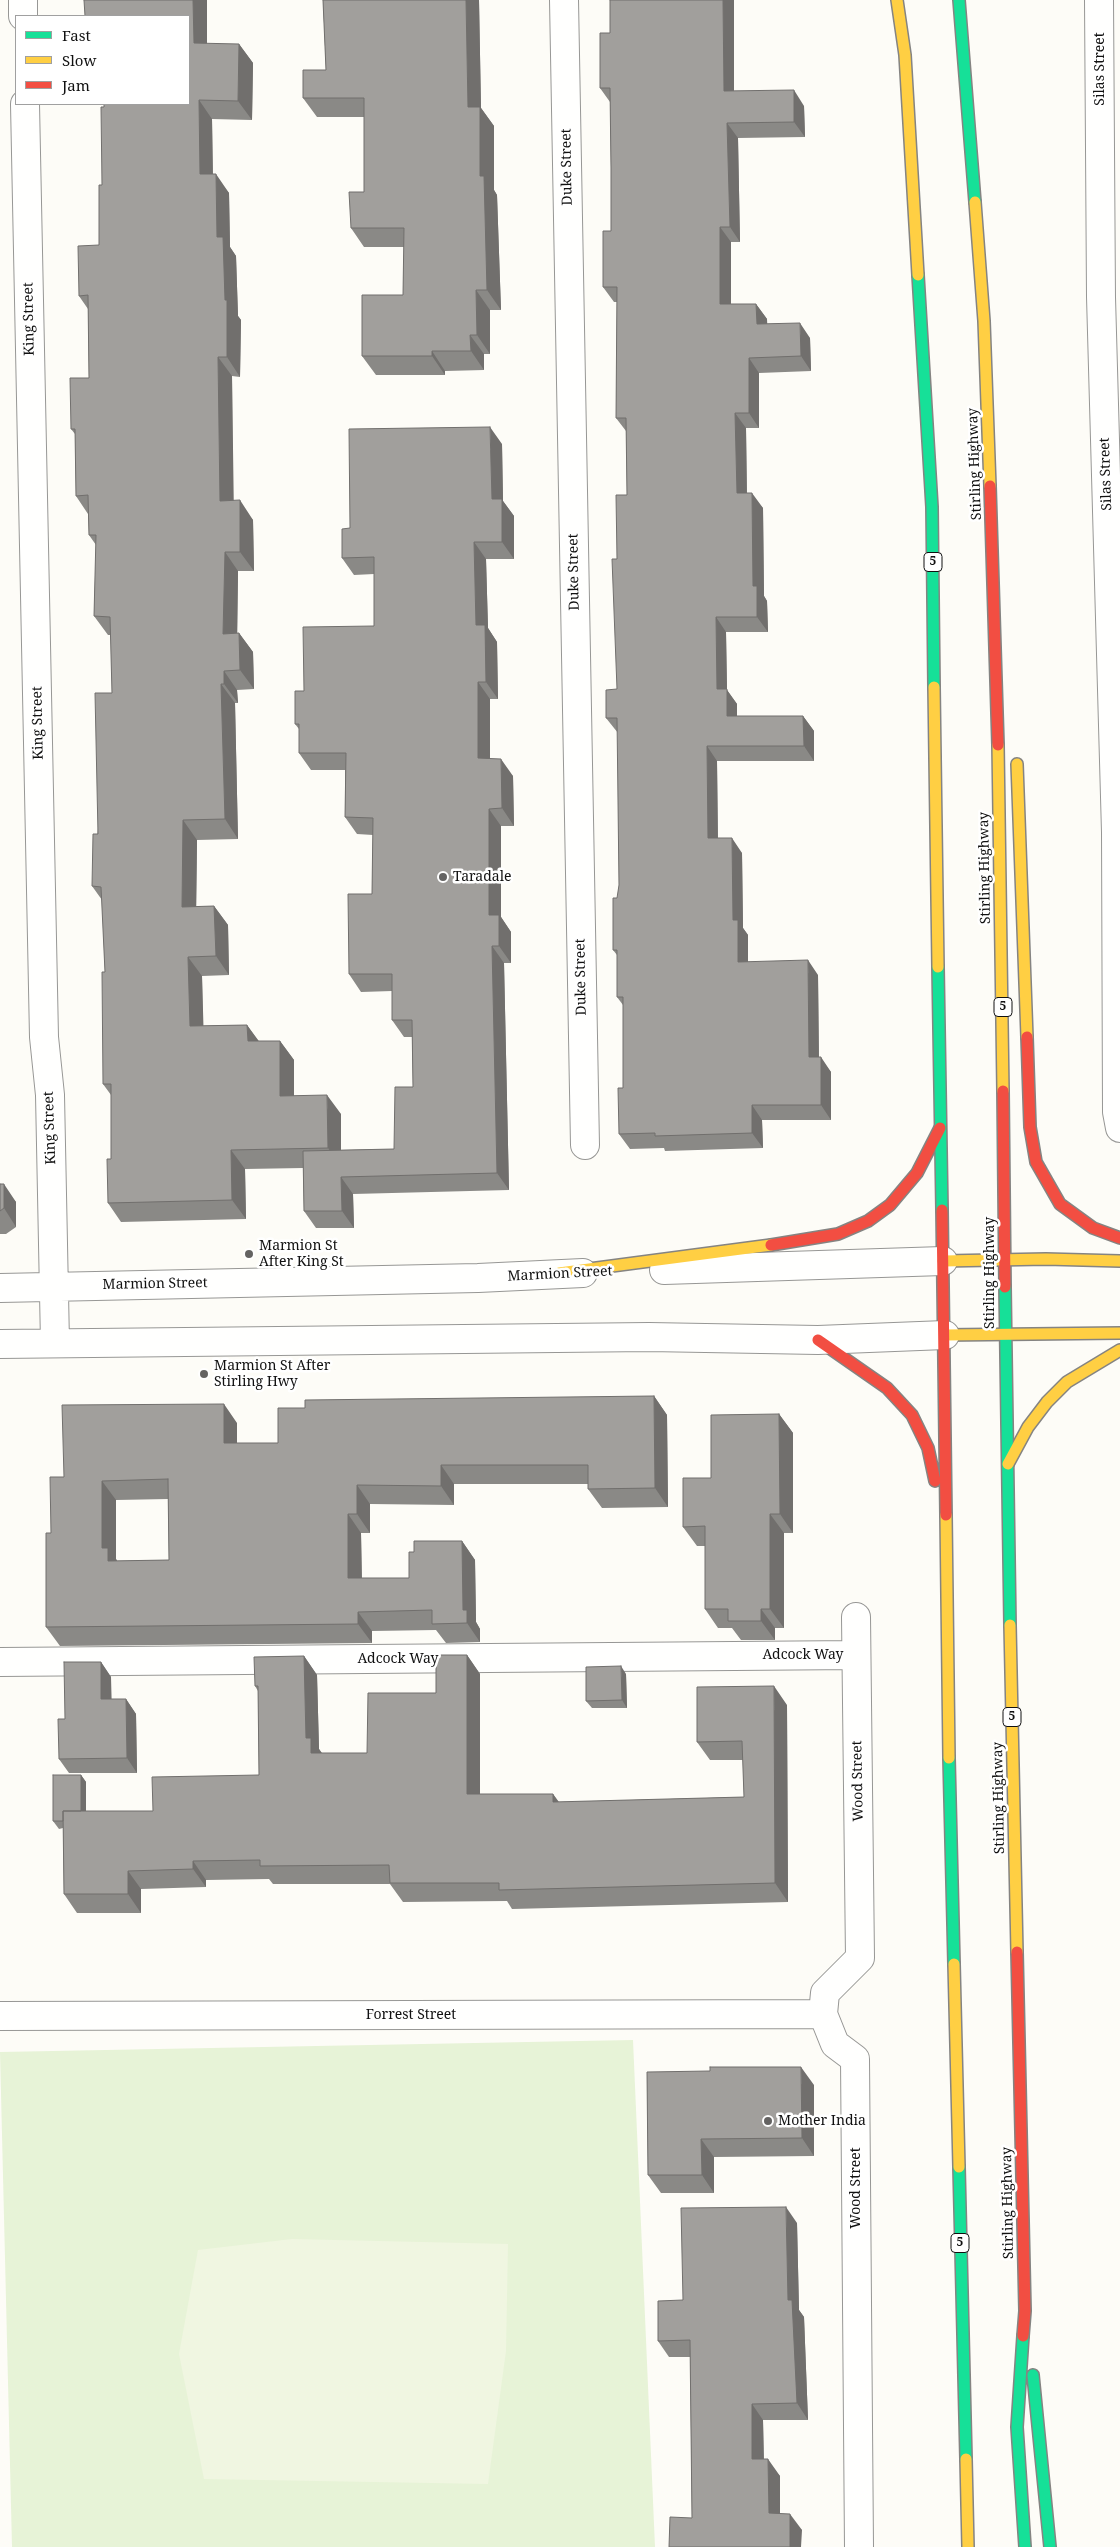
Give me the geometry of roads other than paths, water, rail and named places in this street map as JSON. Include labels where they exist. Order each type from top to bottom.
[{"type":"main road","name":"5","points":[[898,0],[905,55],[932,507],[945,1334],[946,1526],[968,2547]]},
{"type":"main road","name":"Stirling Highway","points":[[959,0],[984,321],[997,655],[1006,1467],[1025,2311],[1017,2427],[1024,2547]]},
{"type":"main road","points":[[997,655],[1009,698]]},
{"type":"main road","points":[[1017,753],[1030,1128],[1036,1162],[1060,1204],[1093,1228],[1120,1238]]},
{"type":"main road","points":[[559,1273],[782,1244],[838,1234],[868,1221],[890,1205],[917,1173],[941,1125]]},
{"type":"main road","name":"Marmion Street","points":[[943,1261],[1120,1261]]},
{"type":"main road","points":[[945,1334],[1120,1333]]},
{"type":"main road","points":[[818,1340],[891,1392],[912,1415],[928,1448],[946,1526]]},
{"type":"main road","points":[[1006,1467],[1028,1427],[1047,1402],[1067,1382],[1089,1366],[1120,1350]]},
{"type":"main road","points":[[1025,2311],[1050,2547]]},
{"type":"street","points":[[23,0],[23,15]]},
{"type":"street","name":"Duke Street","points":[[564,0],[584,1145]]},
{"type":"street","name":"Silas Street","points":[[1099,0],[1111,297],[1118,832],[1117,1112],[1120,1128]]},
{"type":"street","name":"King Street","points":[[25,105],[44,1037],[50,1095],[55,1343]]},
{"type":"street","name":"Marmion Street","points":[[0,1288],[478,1278],[559,1273],[943,1261]]},
{"type":"street","points":[[0,1344],[640,1337],[818,1340],[945,1334]]},
{"type":"street","name":"Wood Street","points":[[856,1617],[860,1958],[825,1993],[822,2014],[835,2044],[855,2059],[859,2547]]},
{"type":"street","name":"Adcock Way","points":[[0,1662],[856,1655]]},
{"type":"street","name":"Forrest Street","points":[[0,2016],[822,2014]]},
{"type":"place","name":"Taradale","points":[[443,877]]},
{"type":"place","name":"Marmion St After King St","points":[[249,1254]]},
{"type":"place","name":"Marmion St After Stirling Hwy","points":[[204,1374]]},
{"type":"place","name":"Mother India","points":[[768,2121]]}]
